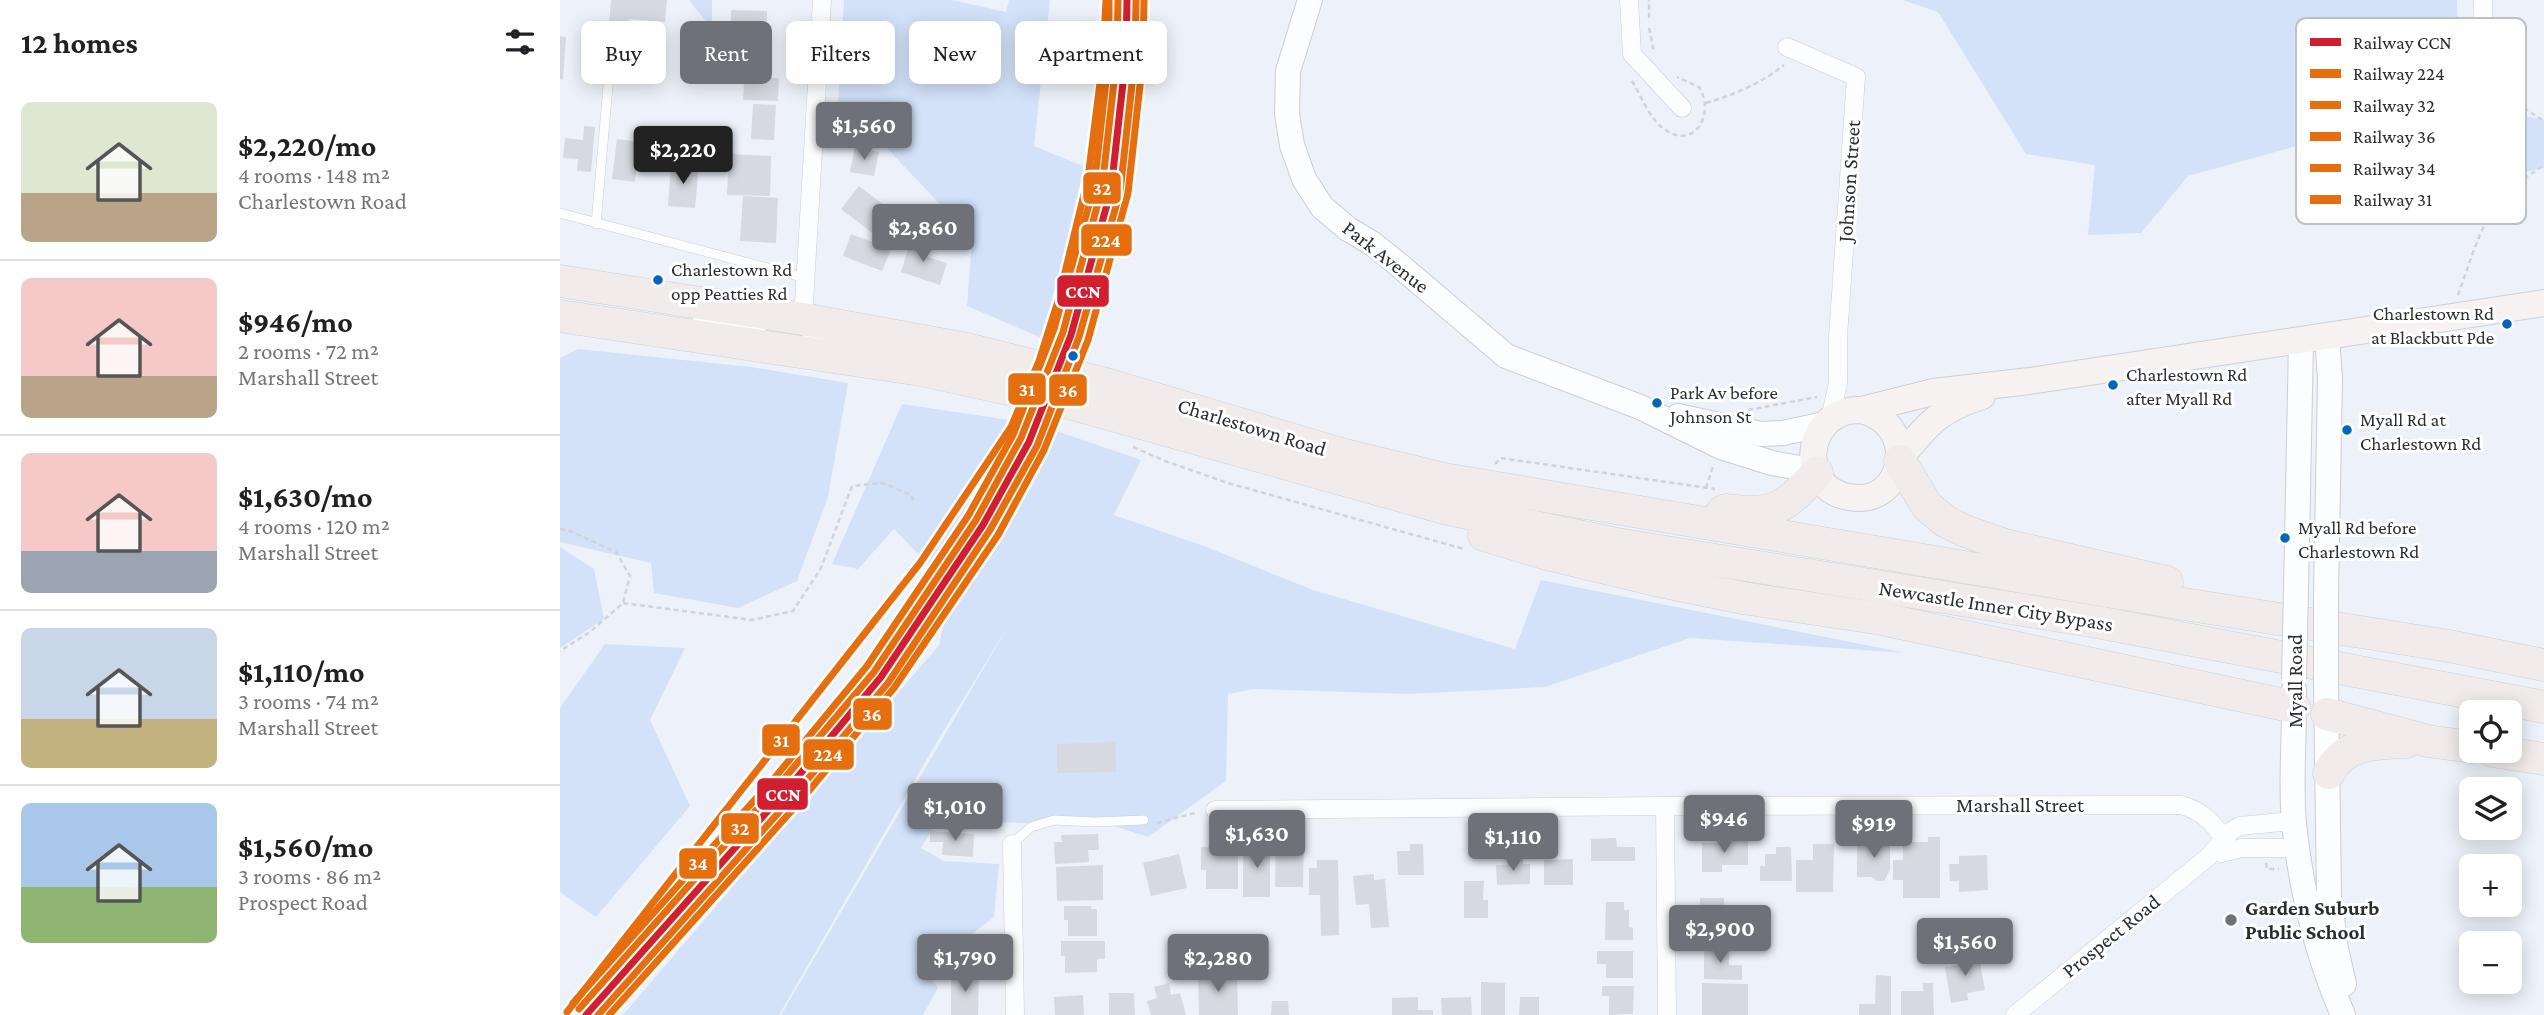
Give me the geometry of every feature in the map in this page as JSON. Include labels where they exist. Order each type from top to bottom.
[{"type":"highway","name":"Charlestown Road","points":[[560,281],[803,319],[967,349],[1178,404],[1341,454],[1444,479],[1703,523]]},
{"type":"highway","name":"Charlestown Road","points":[[560,316],[920,370],[1059,400],[1448,509]]},
{"type":"highway","points":[[1900,460],[1921,497],[1934,513],[1954,526],[1991,541],[2449,646]]},
{"type":"highway","points":[[1703,523],[1726,510],[1759,513],[1777,508],[1791,500],[1816,472]]},
{"type":"highway","points":[[1448,509],[1459,527],[1546,554],[1655,580],[1747,594],[2294,693]]},
{"type":"highway","name":"Newcastle Inner City Bypass","points":[[1448,509],[1787,576],[2097,622],[2544,707]]},
{"type":"highway","name":"Newcastle Inner City Bypass","points":[[1703,523],[2449,646],[2544,665]]},
{"type":"highway","points":[[2324,686],[2428,741]]},
{"type":"highway","points":[[2329,773],[2340,755],[2369,744],[2428,741],[2459,745]]},
{"type":"highway","points":[[2522,756],[2544,759]]},
{"type":"main road","name":"Park Avenue","points":[[1310,0],[1287,71],[1287,114],[1292,145],[1304,179],[1322,207],[1348,229],[1373,244],[1507,356],[1640,407],[1721,447],[1772,464],[1816,472]]},
{"type":"main road","points":[[2030,382],[1944,411],[1928,425],[1900,460],[1897,472],[1885,487],[1872,495],[1848,498],[1832,491],[1816,472],[1813,449],[1817,435],[1827,422],[1840,414],[1921,394],[2030,382],[2544,303]]},
{"type":"main road","name":"Myall Road","points":[[2314,339],[2296,590],[2296,836],[2316,943],[2343,1015]]},
{"type":"main road","name":"Myall Road","points":[[2314,339],[2330,387],[2324,686],[2329,773],[2328,840],[2333,927],[2351,1015]]},
{"type":"main road","name":"Park Avenue","points":[[1640,407],[1761,434],[1783,433],[1827,422]]},
{"type":"main road","points":[[1858,410],[1874,415],[1888,426],[1895,435],[1900,460]]},
{"type":"main road","points":[[2294,693],[2324,686]]},
{"type":"main road","points":[[2296,836],[2328,840]]},
{"type":"street","points":[[803,319],[822,0]]},
{"type":"street","points":[[1629,0],[1632,54],[1682,108]]},
{"type":"street","points":[[2483,0],[2483,18]]},
{"type":"street","name":"Johnson Street","points":[[1790,49],[1856,76],[1838,337],[1838,383],[1827,422]]},
{"type":"street","name":"Charlestown Road","points":[[671,331],[704,324],[782,325],[803,319],[815,337],[872,347],[920,370]]},
{"type":"street","name":"Johnson Street","points":[[1839,361],[1858,410]]},
{"type":"street","name":"Marshall Street","points":[[1215,810],[2181,805],[2196,809],[2207,817],[2227,844]]},
{"type":"street","points":[[1665,806],[1667,1015]]},
{"type":"street","name":"Prospect Road","points":[[2015,1015],[2227,844],[2233,829],[2243,825],[2281,822],[2296,836]]},
{"type":"street","points":[[2227,844],[2296,836]]},
{"type":"street","points":[[1012,844],[1015,1015]]},
{"type":"lane","points":[[596,224],[608,84]]},
{"type":"lane","points":[[560,213],[805,278]]},
{"type":"lane","points":[[1012,844],[1031,827],[1054,820],[1144,821]]},
{"type":"path","points":[[1706,103],[1734,93],[1783,67],[1790,49]]},
{"type":"path","points":[[2526,109],[2544,121]]},
{"type":"path","points":[[2526,177],[2544,165]]},
{"type":"path","points":[[2458,295],[2487,224]]},
{"type":"path","points":[[1738,412],[1816,397]]},
{"type":"path","points":[[1501,458],[1718,489]]},
{"type":"path","points":[[1706,488],[1713,464]]},
{"type":"path","points":[[623,603],[752,620],[793,611],[821,568],[852,486],[883,483],[911,495],[914,501]]},
{"type":"path","points":[[560,529],[616,552],[630,576],[623,603],[590,632],[560,651]]},
{"type":"path","points":[[1144,821],[1160,823],[1215,810]]},
{"type":"path","points":[[606,1015],[743,859]]},
{"type":"shaded area","points":[[689,0],[712,0],[712,21],[706,21]]},
{"type":"shaded area","points":[[844,0],[952,0],[1006,12],[1009,0],[1050,0],[1048,21],[1015,21],[1015,84],[1041,84],[1034,146],[1132,186],[1079,354],[967,306],[972,238],[881,142],[837,124],[839,84],[895,84],[895,21],[843,21]]},
{"type":"shaded area","points":[[1903,0],[2457,0],[2458,18],[2296,18],[2296,146],[2188,176],[2141,233],[2088,235],[2095,165],[2026,154],[1938,12]]},
{"type":"shaded area","points":[[2526,116],[2544,120],[2544,168],[2526,172]]},
{"type":"shaded area","points":[[578,349],[751,367],[848,383],[828,497],[797,581],[738,608],[654,593],[651,563],[560,542],[560,358]]},
{"type":"shaded area","points":[[902,404],[1036,424],[1141,460],[1114,515],[1204,546],[1313,590],[1515,649],[1541,580],[1906,653],[1690,638],[1545,687],[1409,694],[1254,689],[1228,694],[1226,781],[1148,837],[1114,826],[938,820],[921,848],[944,861],[999,864],[994,917],[925,970],[938,988],[923,1015],[781,1015],[1009,625],[935,745],[779,1015],[623,1015],[939,645],[952,589],[894,529],[858,569],[832,564]]},
{"type":"shaded area","points":[[560,547],[594,569],[604,619],[560,648]]},
{"type":"shaded area","points":[[605,644],[685,648],[650,720],[690,806],[596,917],[560,892],[560,708]]},
{"type":"building","points":[[611,0],[667,0],[665,21],[609,21]]},
{"type":"building","points":[[731,10],[767,11],[767,21],[731,21]]},
{"type":"building","points":[[560,36],[566,37],[563,80],[560,79]]},
{"type":"building","points":[[772,78],[779,78],[778,101],[743,100],[744,84],[772,84]]},
{"type":"building","points":[[753,104],[776,105],[774,140],[751,139]]},
{"type":"building","points":[[584,126],[595,127],[591,172],[577,171],[578,159],[563,158],[565,138],[583,140]]},
{"type":"building","points":[[617,139],[640,142],[635,182],[612,179]]},
{"type":"building","points":[[855,147],[879,152],[874,176],[850,172]]},
{"type":"building","points":[[729,154],[771,156],[770,196],[727,195]]},
{"type":"building","points":[[671,164],[699,166],[695,208],[668,206]]},
{"type":"building","points":[[859,186],[893,212],[875,235],[841,209]]},
{"type":"building","points":[[743,196],[778,198],[776,243],[740,241]]},
{"type":"building","points":[[851,234],[891,249],[882,271],[843,256]]},
{"type":"building","points":[[911,240],[928,245],[925,256],[947,263],[940,285],[901,272]]},
{"type":"building","points":[[1115,742],[1116,772],[1057,773],[1057,744]]},
{"type":"building","points":[[930,831],[974,834],[973,857],[942,855],[943,842],[930,842]]},
{"type":"building","points":[[1098,834],[1099,850],[1088,850],[1089,862],[1055,864],[1054,842],[1062,842],[1061,835]]},
{"type":"building","points":[[1928,837],[1940,837],[1940,898],[1903,898],[1903,880],[1893,880],[1893,860],[1903,860],[1903,842],[1928,842]]},
{"type":"building","points":[[1276,838],[1304,839],[1303,887],[1275,887]]},
{"type":"building","points":[[1616,838],[1617,847],[1635,847],[1635,861],[1591,861],[1591,839]]},
{"type":"building","points":[[1217,839],[1238,840],[1238,889],[1206,889],[1206,870],[1201,870],[1201,847],[1217,847]]},
{"type":"building","points":[[1730,839],[1748,839],[1748,865],[1722,865],[1722,872],[1702,872],[1702,843],[1730,843]]},
{"type":"building","points":[[1254,840],[1270,840],[1270,897],[1243,897],[1243,850],[1254,850]]},
{"type":"building","points":[[1857,842],[1890,842],[1890,870],[1884,881],[1877,881],[1872,877],[1857,877]]},
{"type":"building","points":[[1410,844],[1423,844],[1424,875],[1398,875],[1397,851],[1410,851]]},
{"type":"building","points":[[1813,844],[1834,844],[1833,892],[1796,892],[1796,860],[1813,860]]},
{"type":"building","points":[[1776,847],[1791,847],[1792,881],[1760,881],[1760,866],[1765,866],[1765,854],[1776,854]]},
{"type":"building","points":[[1179,854],[1187,888],[1151,896],[1143,863]]},
{"type":"building","points":[[1987,855],[1988,890],[1959,892],[1959,881],[1950,881],[1949,864],[1959,864],[1959,856]]},
{"type":"building","points":[[1523,859],[1523,864],[1530,864],[1530,884],[1497,885],[1496,865],[1507,865],[1507,860]]},
{"type":"building","points":[[1573,859],[1573,885],[1544,885],[1544,860]]},
{"type":"building","points":[[1317,860],[1338,860],[1339,935],[1321,936],[1320,895],[1309,895],[1309,868],[1317,868]]},
{"type":"building","points":[[1103,865],[1103,900],[1057,901],[1056,867]]},
{"type":"building","points":[[1374,874],[1374,880],[1385,879],[1389,927],[1371,928],[1369,904],[1356,905],[1353,876]]},
{"type":"building","points":[[1464,881],[1484,881],[1483,900],[1488,900],[1488,918],[1464,918]]},
{"type":"building","points":[[1700,898],[1724,898],[1724,940],[1700,940]]},
{"type":"building","points":[[1606,902],[1624,902],[1624,910],[1629,910],[1629,927],[1633,928],[1633,940],[1605,940]]},
{"type":"building","points":[[1064,906],[1091,906],[1091,909],[1097,909],[1097,936],[1068,936],[1068,920],[1064,920]]},
{"type":"building","points":[[1061,941],[1105,941],[1105,959],[1097,959],[1097,972],[1065,973],[1065,956],[1061,956]]},
{"type":"building","points":[[1704,947],[1729,947],[1729,965],[1742,965],[1742,980],[1704,979]]},
{"type":"building","points":[[1597,951],[1633,951],[1633,978],[1606,978],[1606,964],[1597,964]]},
{"type":"building","points":[[1978,952],[1985,990],[1967,993],[1968,1000],[1951,1003],[1945,967],[1967,964],[1965,954]]},
{"type":"building","points":[[951,973],[979,973],[978,1015],[951,1015]]},
{"type":"building","points":[[1237,973],[1238,1015],[1199,1015],[1198,974]]},
{"type":"building","points":[[1876,975],[1891,976],[1891,1015],[1859,1015],[1859,1004],[1875,1004]]},
{"type":"building","points":[[1481,982],[1505,983],[1505,1015],[1481,1015]]},
{"type":"building","points":[[1169,983],[1171,995],[1180,993],[1186,1015],[1151,1015],[1147,1001],[1157,998],[1154,987]]},
{"type":"building","points":[[1702,983],[1748,984],[1748,1015],[1702,1015]]},
{"type":"building","points":[[1923,983],[1933,983],[1934,1015],[1901,1015],[1901,991],[1923,991]]},
{"type":"building","points":[[1602,986],[1634,986],[1633,1014],[1609,1015],[1609,996],[1602,996]]},
{"type":"building","points":[[1109,993],[1134,993],[1135,1015],[1109,1015]]},
{"type":"building","points":[[1083,995],[1084,1015],[1055,1015],[1054,997]]},
{"type":"building","points":[[1418,997],[1418,1010],[1433,1010],[1433,1015],[1392,1015],[1392,998]]},
{"type":"building","points":[[1471,997],[1472,1015],[1442,1015],[1441,998]]},
{"type":"building","points":[[1520,997],[1539,997],[1539,1015],[1519,1015]]},
{"type":"building","points":[[1272,1001],[1288,1001],[1289,1015],[1271,1015]]},
{"type":"rail line","name":"31","points":[[567,1012],[920,563],[1011,427],[1039,361],[1058,301],[1088,178],[1103,59],[1106,0]]},
{"type":"rail line","name":"34","points":[[573,1003],[777,775],[867,666],[968,516],[1013,435],[1054,329],[1094,187],[1109,55],[1109,0]]},
{"type":"rail line","name":"32","points":[[579,1009],[783,780],[874,672],[976,520],[1021,438],[1063,332],[1102,188],[1117,55],[1118,0]]},
{"type":"rail line","name":"CCN","points":[[586,1015],[790,786],[881,677],[983,525],[1029,442],[1071,335],[1111,190],[1126,56],[1127,0]]},
{"type":"rail line","name":"224","points":[[598,1015],[797,792],[888,683],[990,530],[1037,446],[1079,337],[1120,192],[1135,57],[1136,0]]},
{"type":"rail line","name":"36","points":[[609,1015],[803,798],[894,688],[998,535],[1044,450],[1088,340],[1128,193],[1143,58],[1144,0]]},
{"type":"place","name":"Charlestown Rd opp Peatties Rd","points":[[658,280]]},
{"type":"place","name":"Charlestown Rd at Blackbutt Pde","points":[[2507,324]]},
{"type":"place","name":"Charlestown Rd after Myall Rd","points":[[2113,385]]},
{"type":"place","name":"Park Av before Johnson St","points":[[1657,403]]},
{"type":"place","name":"Myall Rd at Charlestown Rd","points":[[2347,430]]},
{"type":"place","name":"Myall Rd before Charlestown Rd","points":[[2285,538]]},
{"type":"place","name":"Garden Suburb Public School","points":[[2231,920]]}]
